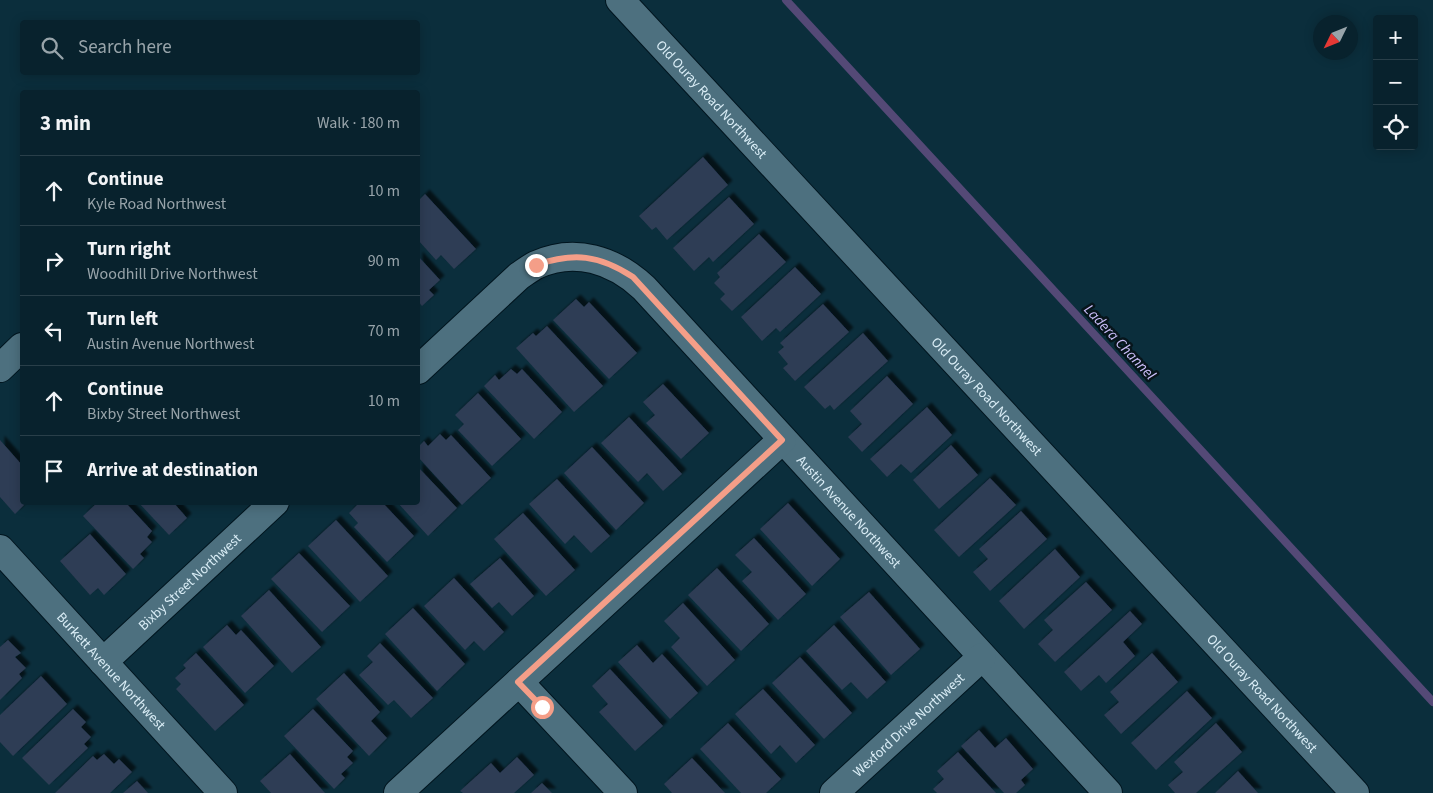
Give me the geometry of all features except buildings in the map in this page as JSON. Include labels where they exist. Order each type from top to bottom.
[{"type":"street","name":"Old Ouray Road Northwest","points":[[620,0],[1354,793]]},
{"type":"street","name":"Austin Avenue Northwest","points":[[420,368],[520,276],[536,265],[554,259],[591,258],[606,262],[633,277],[1108,793]]},
{"type":"street","points":[[0,368],[20,349]]},
{"type":"street","points":[[398,793],[782,440]]},
{"type":"street","name":"Bixby Street Northwest","points":[[104,662],[272,505]]},
{"type":"street","name":"Burkett Avenue Northwest","points":[[0,549],[224,793]]},
{"type":"street","name":"Wexford Drive Northwest","points":[[834,793],[982,657]]},
{"type":"street","points":[[518,682],[623,793]]},
{"type":"waterway","name":"Ladera Channel","points":[[786,0],[1433,702]]},
{"type":"route","points":[[536,265],[554,259],[591,258],[606,262],[633,277],[782,440],[518,682],[542,707]]}]
